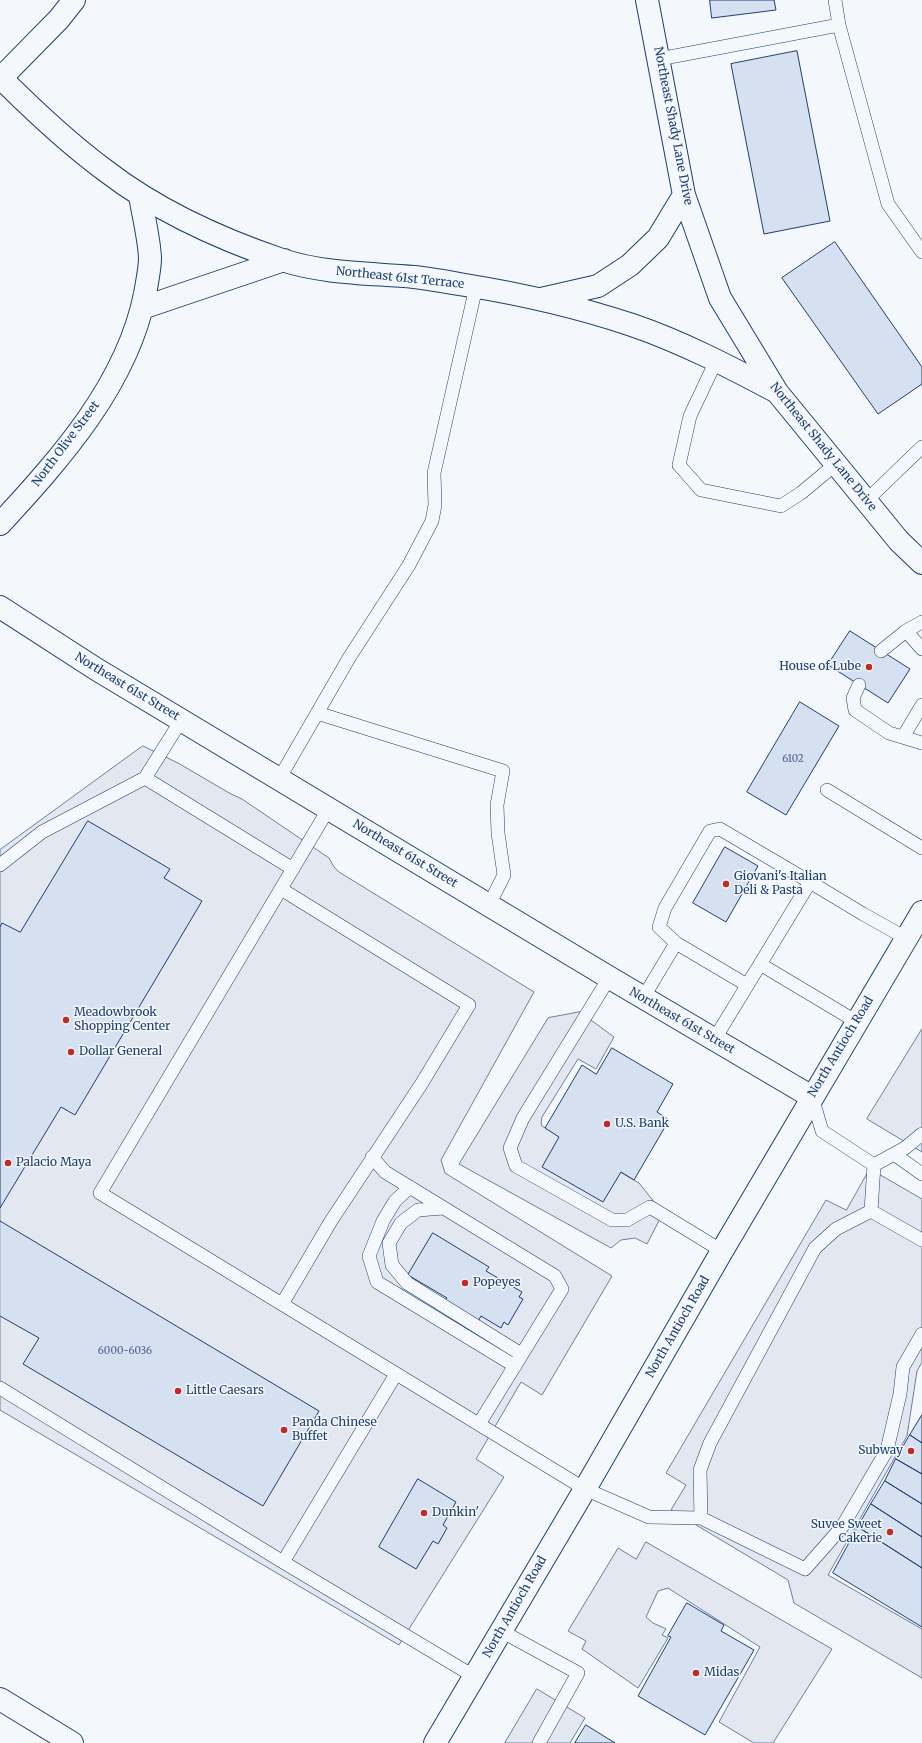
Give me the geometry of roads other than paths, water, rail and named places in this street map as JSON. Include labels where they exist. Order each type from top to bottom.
[{"type":"street","points":[[1,78],[59,19],[74,0]]},
{"type":"street","name":"Northeast Shady Lane Drive","points":[[648,0],[684,195],[720,298],[777,392],[899,541],[922,563]]},
{"type":"street","name":"Northeast 61st Terrace","points":[[1,78],[57,131],[106,172],[184,220],[240,245],[320,270],[417,278],[540,299],[632,325],[684,345],[777,392]]},
{"type":"street","name":"North Olive Street","points":[[0,524],[47,473],[90,416],[126,355],[142,308],[150,258],[140,194]]},
{"type":"street","name":"Northeast 61st Terrace","points":[[540,299],[598,286],[630,265],[658,238],[684,195]]},
{"type":"street","points":[[142,308],[284,260]]},
{"type":"street","name":"Northeast 61st Street","points":[[0,607],[96,669],[182,719],[609,978],[812,1097]]},
{"type":"street","name":"North Antioch Road","points":[[435,1743],[475,1678],[722,1251],[922,912]]},
{"type":"street","points":[[0,1700],[72,1743]]},
{"type":"lane","points":[[835,0],[838,25],[888,204],[922,252]]},
{"type":"lane","points":[[659,59],[838,25]]},
{"type":"lane","points":[[280,779],[349,658],[409,565],[432,522],[435,505],[434,473],[476,287]]},
{"type":"lane","points":[[716,361],[690,416],[679,465],[701,490],[781,506],[802,493],[836,464]]},
{"type":"lane","points":[[866,501],[922,447]]},
{"type":"lane","points":[[881,651],[922,622]]},
{"type":"lane","points":[[906,632],[922,649]]},
{"type":"lane","points":[[859,685],[853,698],[855,710],[889,733],[922,743]]},
{"type":"lane","points":[[903,737],[922,705]]},
{"type":"lane","points":[[317,713],[503,770],[497,805],[498,833],[504,874],[489,905]]},
{"type":"lane","points":[[0,865],[42,832],[145,778],[182,719]]},
{"type":"lane","points":[[145,778],[293,869]]},
{"type":"lane","points":[[827,790],[922,848]]},
{"type":"lane","points":[[329,808],[100,1193],[585,1488],[649,1517],[701,1518],[805,1569],[842,1527],[888,1450],[900,1394],[903,1367],[922,1334]]},
{"type":"lane","points":[[747,985],[676,943],[659,927],[665,908],[710,831],[720,829],[906,938]]},
{"type":"lane","points":[[714,1040],[810,882]]},
{"type":"lane","points":[[281,889],[469,1006],[422,1083],[331,1220],[282,1304]]},
{"type":"lane","points":[[643,998],[676,943]]},
{"type":"lane","points":[[760,964],[857,1022]]},
{"type":"lane","points":[[609,978],[523,1118],[510,1148],[516,1166],[612,1220],[627,1220],[650,1207],[722,1251]]},
{"type":"lane","points":[[812,1097],[822,1131],[874,1164]]},
{"type":"lane","points":[[874,1164],[905,1148],[922,1134]]},
{"type":"lane","points":[[894,1154],[922,1174]]},
{"type":"lane","points":[[372,1157],[385,1172],[555,1276],[562,1289],[479,1424]]},
{"type":"lane","points":[[871,1211],[874,1164]]},
{"type":"lane","points":[[410,1187],[395,1201],[383,1221],[369,1256],[377,1282],[518,1360]]},
{"type":"lane","points":[[443,1208],[418,1210],[401,1223],[389,1243],[392,1265],[407,1283],[518,1360]]},
{"type":"lane","points":[[871,1211],[922,1240]]},
{"type":"lane","points":[[701,1518],[700,1470],[710,1443],[815,1248],[836,1229],[871,1211]]},
{"type":"lane","points":[[283,1562],[396,1374]]},
{"type":"lane","points":[[0,1388],[475,1678]]},
{"type":"lane","points":[[501,1632],[578,1673],[539,1743]]},
{"type":"place","name":"House of Lube","points":[[869,667]]},
{"type":"place","name":"Giovani's Italian Deli & Pasta","points":[[726,884]]},
{"type":"place","name":"Meadowbrook Shopping Center","points":[[66,1020]]},
{"type":"place","name":"Dollar General","points":[[71,1052]]},
{"type":"place","name":"U.S. Bank","points":[[607,1124]]},
{"type":"place","name":"Palacio Maya","points":[[8,1163]]},
{"type":"place","name":"Popeyes","points":[[465,1283]]},
{"type":"place","name":"Little Caesars","points":[[178,1391]]},
{"type":"place","name":"Panda Chinese Buffet","points":[[284,1430]]},
{"type":"place","name":"Subway","points":[[911,1451]]},
{"type":"place","name":"Dunkin'","points":[[424,1513]]},
{"type":"place","name":"Suvee Sweet Cakerie","points":[[890,1532]]},
{"type":"place","name":"Midas","points":[[696,1673]]}]
